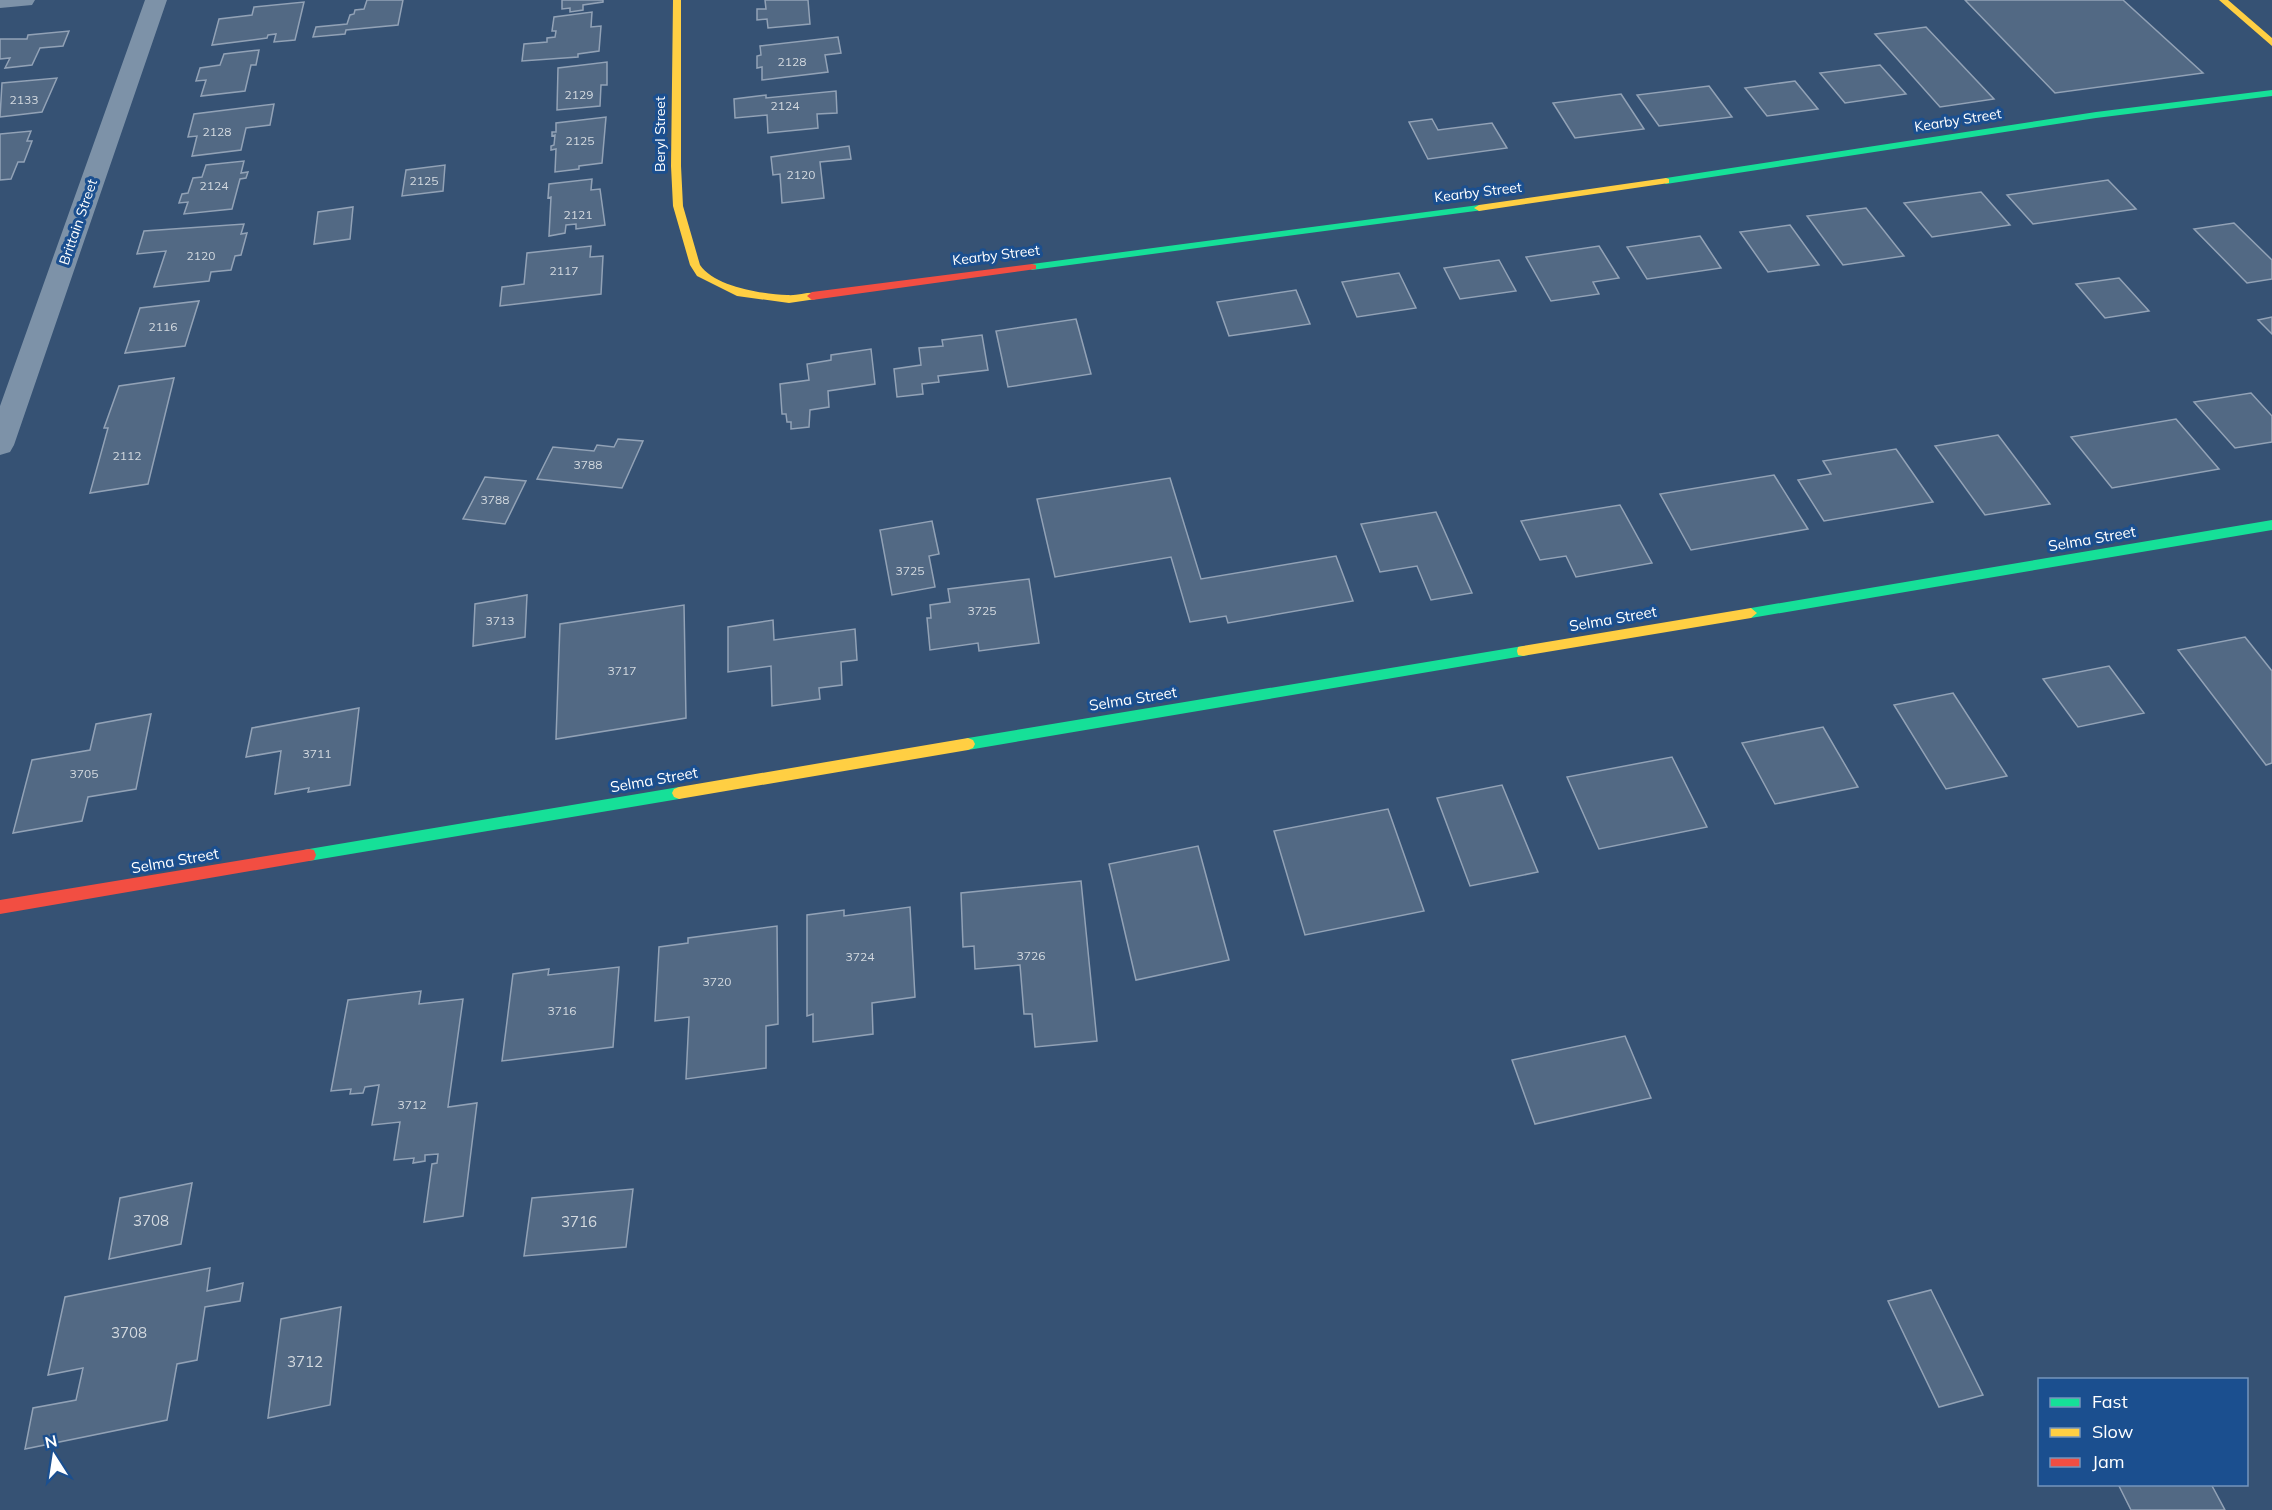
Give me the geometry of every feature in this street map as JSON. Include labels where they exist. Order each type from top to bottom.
[{"type":"street","points":[[0,2],[24,0]]},
{"type":"street","name":"Brittain Street","points":[[0,445],[156,0]]},
{"type":"street","name":"Beryl Street","points":[[677,0],[676,176],[678,207],[695,265]]},
{"type":"street","points":[[2223,0],[2272,43]]},
{"type":"street","name":"Kearby Street","points":[[695,265],[701,274],[737,292],[789,299],[1571,196],[2096,116],[2272,93]]},
{"type":"street","name":"Selma Street","points":[[0,907],[2272,525]]},
{"type":"building","points":[[367,0],[403,0],[398,25],[346,30],[345,34],[313,37],[316,27],[347,24],[350,15],[354,14],[355,10],[364,9]]},
{"type":"building","points":[[562,0],[603,0],[603,2],[583,5],[583,10],[570,12],[570,8],[562,9]]},
{"type":"building","points":[[765,0],[808,0],[810,24],[768,28],[767,19],[757,20],[757,9],[766,9]]},
{"type":"building","points":[[1965,0],[2123,0],[2203,73],[2055,93]]},
{"type":"building","points":[[304,2],[295,40],[274,42],[276,34],[268,35],[267,38],[212,45],[219,19],[252,15],[254,7]]},
{"type":"building","points":[[592,12],[591,27],[601,26],[599,51],[578,54],[578,57],[522,61],[524,44],[547,42],[547,38],[555,37],[556,31],[552,31],[554,17]]},
{"type":"building","points":[[1926,27],[1994,99],[1940,107],[1875,34]]},
{"type":"building","points":[[69,31],[63,46],[40,48],[32,65],[5,68],[10,58],[0,59],[0,39],[27,39],[28,35]]},
{"type":"building","points":[[838,37],[841,53],[825,55],[828,72],[762,80],[762,67],[757,68],[757,56],[761,55],[760,46]]},
{"type":"building","points":[[259,50],[256,65],[251,65],[245,91],[201,96],[206,80],[196,81],[200,68],[220,65],[224,54]]},
{"type":"building","points":[[607,62],[607,85],[601,85],[600,106],[557,110],[558,68]]},
{"type":"building","points":[[1880,65],[1906,94],[1845,103],[1820,73]]},
{"type":"building","points":[[57,78],[42,112],[0,117],[2,83]]},
{"type":"building","points":[[1795,81],[1818,109],[1767,116],[1745,88]]},
{"type":"building","points":[[1709,86],[1732,117],[1659,126],[1637,95]]},
{"type":"building","points":[[836,91],[837,113],[817,114],[818,128],[768,133],[767,115],[735,118],[734,99]]},
{"type":"building","points":[[1621,94],[1644,129],[1575,138],[1553,103]]},
{"type":"building","points":[[274,104],[270,125],[246,128],[241,150],[192,156],[197,136],[188,137],[194,114]]},
{"type":"building","points":[[606,117],[602,163],[555,172],[556,149],[551,150],[551,146],[554,145],[555,135],[552,136],[552,132],[556,132],[556,123]]},
{"type":"building","points":[[1432,119],[1438,130],[1492,123],[1507,148],[1428,159],[1409,122]]},
{"type":"building","points":[[31,131],[27,141],[32,141],[24,162],[18,162],[11,179],[0,180],[0,134]]},
{"type":"building","points":[[849,146],[851,159],[820,162],[824,198],[782,203],[780,174],[773,175],[771,157]]},
{"type":"building","points":[[244,161],[241,173],[248,172],[246,178],[240,179],[232,209],[184,214],[188,202],[179,203],[182,194],[188,193],[193,178],[202,177],[206,165]]},
{"type":"building","points":[[445,165],[443,191],[402,196],[406,170]]},
{"type":"building","points":[[592,179],[591,190],[600,189],[605,225],[576,229],[576,224],[566,225],[565,233],[549,236],[551,197],[548,198],[549,184]]},
{"type":"building","points":[[2108,180],[2136,209],[2033,224],[2007,195]]},
{"type":"building","points":[[1981,192],[2010,225],[1932,237],[1904,203]]},
{"type":"building","points":[[353,207],[350,239],[314,244],[318,212]]},
{"type":"building","points":[[1866,208],[1904,256],[1843,265],[1807,216]]},
{"type":"building","points":[[2234,223],[2272,260],[2272,279],[2247,283],[2194,229]]},
{"type":"building","points":[[244,224],[241,234],[247,233],[241,255],[235,256],[231,270],[211,272],[209,281],[154,287],[166,251],[137,254],[144,231]]},
{"type":"building","points":[[1790,225],[1819,265],[1768,272],[1740,232]]},
{"type":"building","points":[[1700,236],[1721,268],[1647,279],[1627,247]]},
{"type":"building","points":[[591,246],[590,257],[603,256],[601,294],[500,306],[502,287],[524,284],[527,253]]},
{"type":"building","points":[[1599,246],[1619,278],[1593,282],[1599,294],[1551,301],[1526,257]]},
{"type":"building","points":[[1499,260],[1516,291],[1460,299],[1444,268]]},
{"type":"building","points":[[1399,273],[1416,308],[1357,317],[1342,282]]},
{"type":"building","points":[[2119,278],[2149,311],[2105,318],[2076,284]]},
{"type":"building","points":[[1296,290],[1310,324],[1229,336],[1217,302]]},
{"type":"building","points":[[199,301],[185,346],[125,353],[140,308]]},
{"type":"building","points":[[2272,317],[2272,334],[2258,320]]},
{"type":"building","points":[[1076,319],[1091,374],[1008,387],[996,331]]},
{"type":"building","points":[[982,335],[988,370],[938,376],[939,382],[922,384],[923,394],[897,397],[894,369],[921,365],[919,348],[943,346],[942,340]]},
{"type":"building","points":[[871,349],[875,384],[828,391],[829,407],[810,410],[809,427],[791,429],[791,422],[787,422],[786,414],[782,414],[780,384],[809,380],[807,364],[831,360],[831,355]]},
{"type":"building","points":[[174,378],[148,484],[90,493],[108,428],[104,428],[119,386]]},
{"type":"building","points":[[2251,393],[2272,416],[2272,442],[2235,448],[2194,402]]},
{"type":"building","points":[[2176,419],[2219,469],[2112,488],[2071,437]]},
{"type":"building","points":[[1998,435],[2050,504],[1985,515],[1935,446]]},
{"type":"building","points":[[618,439],[643,441],[622,488],[537,479],[553,447],[594,451],[597,445],[614,447]]},
{"type":"building","points":[[1896,449],[1933,502],[1824,521],[1798,480],[1831,474],[1823,461]]},
{"type":"building","points":[[1774,475],[1808,529],[1691,550],[1660,494]]},
{"type":"building","points":[[485,477],[526,481],[505,524],[463,519]]},
{"type":"building","points":[[1170,478],[1201,579],[1336,556],[1353,601],[1228,623],[1226,616],[1190,622],[1171,557],[1055,577],[1037,499]]},
{"type":"building","points":[[1620,505],[1652,563],[1576,577],[1566,556],[1540,560],[1521,521]]},
{"type":"building","points":[[1436,512],[1472,593],[1431,600],[1417,566],[1380,572],[1361,524]]},
{"type":"building","points":[[932,521],[939,554],[929,556],[935,587],[892,595],[880,530]]},
{"type":"building","points":[[1029,579],[1039,643],[979,651],[978,643],[930,650],[927,618],[931,618],[930,605],[950,602],[948,589]]},
{"type":"building","points":[[527,595],[525,637],[473,646],[475,604]]},
{"type":"building","points":[[684,605],[686,718],[556,739],[560,624]]},
{"type":"building","points":[[773,620],[774,640],[855,629],[857,660],[841,662],[842,685],[819,688],[820,699],[772,706],[771,666],[728,672],[728,627]]},
{"type":"building","points":[[2245,637],[2272,671],[2272,763],[2266,765],[2178,650]]},
{"type":"building","points":[[2109,666],[2144,713],[2078,727],[2043,679]]},
{"type":"building","points":[[1953,693],[2007,776],[1946,789],[1894,705]]},
{"type":"building","points":[[359,708],[350,785],[308,792],[309,788],[275,794],[281,751],[246,757],[252,728]]},
{"type":"building","points":[[151,714],[136,789],[88,797],[82,821],[13,833],[32,760],[90,750],[96,724]]},
{"type":"building","points":[[1823,727],[1858,787],[1775,804],[1742,743]]},
{"type":"building","points":[[1672,757],[1707,827],[1599,849],[1567,777]]},
{"type":"building","points":[[1502,785],[1538,872],[1470,886],[1437,798]]},
{"type":"building","points":[[1388,809],[1424,911],[1305,935],[1274,831]]},
{"type":"building","points":[[1198,846],[1229,960],[1136,980],[1109,864]]},
{"type":"building","points":[[1081,881],[1097,1041],[1035,1047],[1032,1014],[1024,1014],[1020,965],[975,969],[974,946],[963,947],[961,893]]},
{"type":"building","points":[[910,907],[915,997],[872,1003],[873,1034],[813,1042],[813,1014],[807,1016],[807,915],[844,910],[844,916]]},
{"type":"building","points":[[777,926],[778,1024],[766,1026],[766,1068],[686,1079],[689,1017],[655,1021],[659,947],[688,943],[688,938]]},
{"type":"building","points":[[619,967],[613,1047],[502,1061],[513,974],[549,969],[548,975]]},
{"type":"building","points":[[421,991],[419,1004],[463,999],[448,1107],[477,1103],[463,1216],[424,1222],[432,1164],[437,1163],[438,1154],[425,1155],[425,1161],[413,1163],[414,1158],[394,1160],[400,1122],[372,1125],[379,1085],[365,1087],[363,1093],[350,1094],[351,1089],[331,1091],[348,1000]]},
{"type":"building","points":[[1625,1036],[1651,1098],[1535,1124],[1512,1060]]},
{"type":"building","points":[[192,1183],[181,1244],[109,1259],[120,1198]]},
{"type":"building","points":[[633,1189],[626,1247],[524,1256],[532,1198]]},
{"type":"building","points":[[210,1268],[207,1291],[243,1283],[240,1301],[205,1307],[197,1360],[177,1364],[167,1420],[25,1449],[33,1408],[76,1400],[83,1368],[48,1375],[65,1297]]},
{"type":"building","points":[[1931,1290],[1983,1395],[1939,1407],[1888,1301]]},
{"type":"building","points":[[341,1307],[330,1405],[268,1418],[281,1319]]},
{"type":"building","points":[[2119,1486],[2212,1486],[2225,1510],[2131,1510]]},
{"type":"traffic: fast","points":[[1666,181],[2096,115],[2272,93]]},
{"type":"traffic: fast","points":[[1032,267],[1479,208]]},
{"type":"traffic: fast","points":[[1751,613],[2272,525]]},
{"type":"traffic: fast","points":[[968,744],[1523,651]]},
{"type":"traffic: fast","points":[[309,855],[679,793]]},
{"type":"traffic: slow","points":[[677,0],[676,166],[678,206],[695,265],[701,274],[737,292],[789,299],[812,296]]},
{"type":"traffic: slow","points":[[2223,0],[2272,43]]},
{"type":"traffic: slow","points":[[1479,208],[1666,181]]},
{"type":"traffic: slow","points":[[1523,651],[1751,613]]},
{"type":"traffic: slow","points":[[679,793],[968,744]]},
{"type":"traffic: jam","points":[[812,296],[1032,267]]},
{"type":"traffic: jam","points":[[0,907],[309,855]]}]
